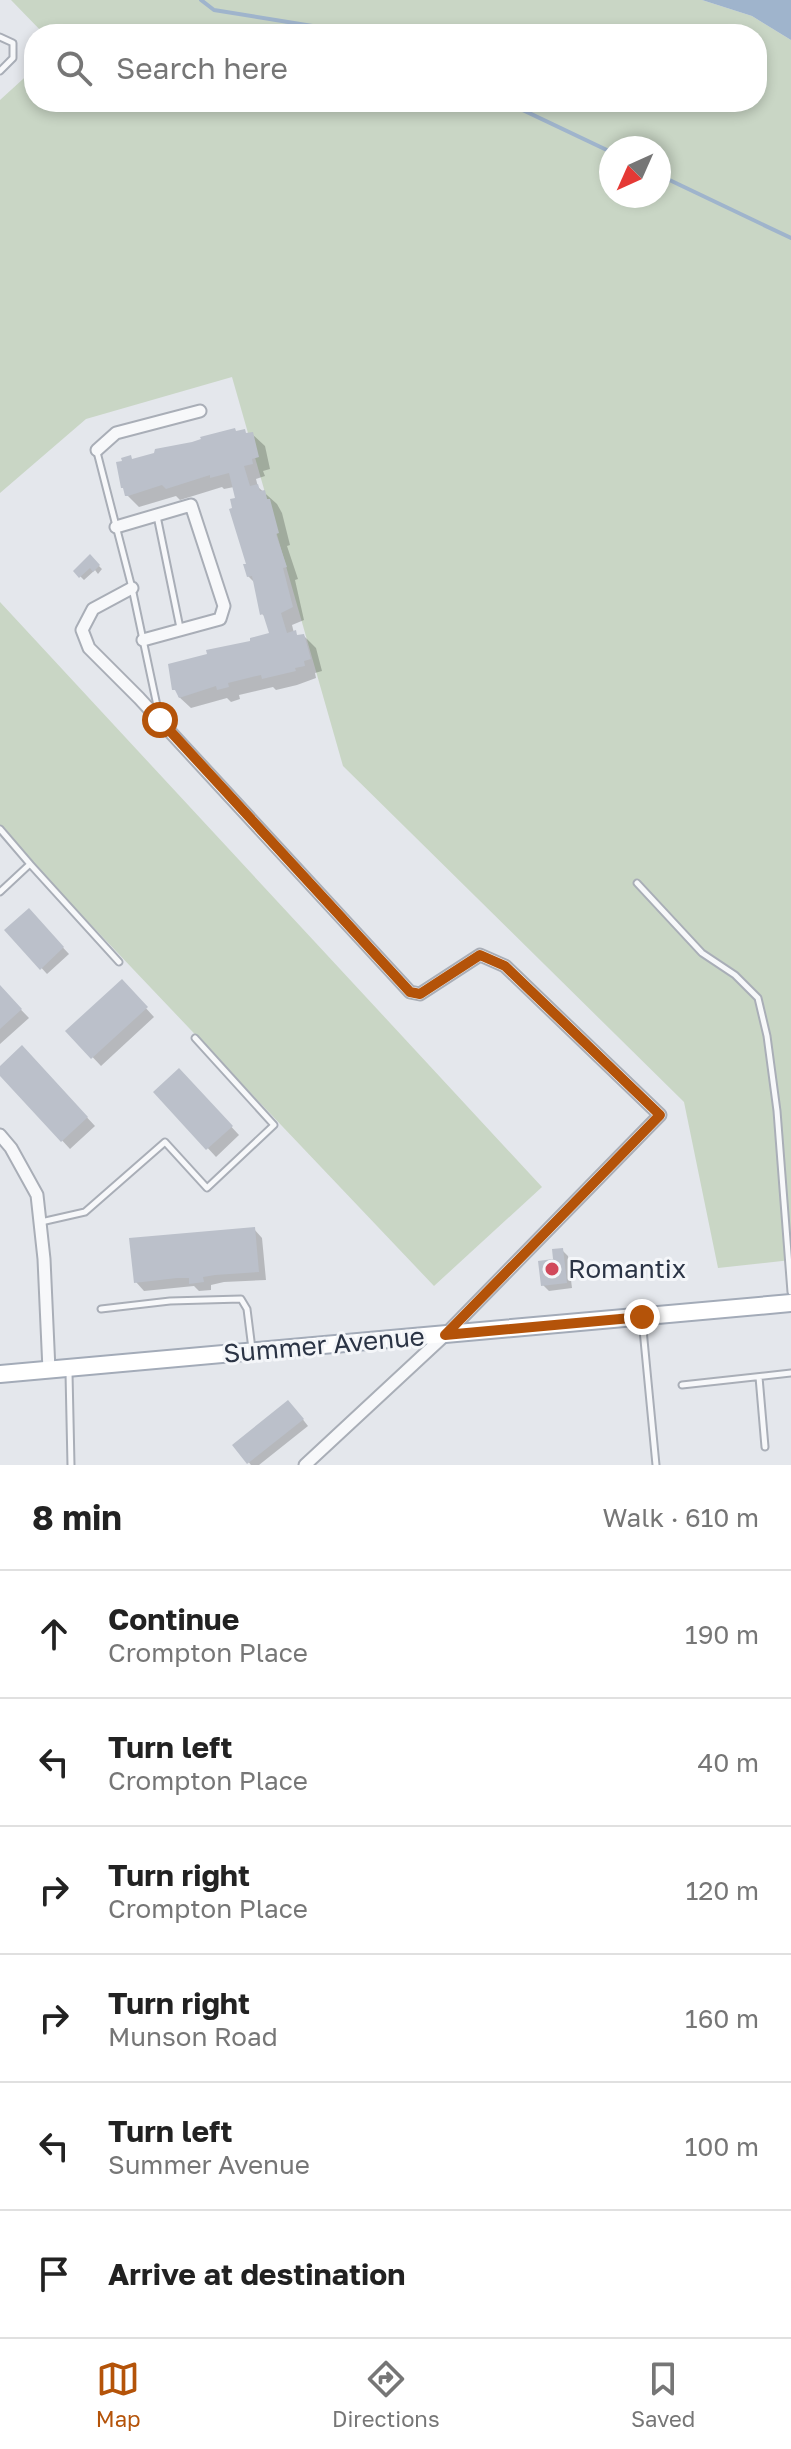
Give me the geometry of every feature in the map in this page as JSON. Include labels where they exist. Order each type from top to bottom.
[{"type":"main road","name":"Summer Avenue","points":[[0,1374],[791,1303]]},
{"type":"street","points":[[97,450],[116,433],[200,411]]},
{"type":"street","points":[[116,527],[191,505],[224,606],[220,619],[143,640]]},
{"type":"street","points":[[132,588],[93,609],[82,630],[89,648],[160,720],[410,992],[420,994],[480,955],[505,966],[660,1115],[445,1335],[305,1465]]},
{"type":"street","points":[[0,1135],[11,1148],[37,1195],[49,1370]]},
{"type":"lane","points":[[0,37],[13,43],[13,58],[0,71]]},
{"type":"lane","points":[[97,450],[132,588],[160,720]]},
{"type":"lane","points":[[157,515],[180,630]]},
{"type":"lane","points":[[0,829],[119,962]]},
{"type":"lane","points":[[0,892],[30,864]]},
{"type":"lane","points":[[637,883],[702,953],[735,975],[758,998],[767,1036],[777,1111],[791,1292]]},
{"type":"lane","points":[[40,1222],[85,1212],[165,1142],[207,1188],[274,1125],[195,1038]]},
{"type":"lane","points":[[101,1309],[170,1301],[241,1299],[247,1309],[252,1350]]},
{"type":"lane","points":[[642,1317],[656,1465]]},
{"type":"lane","points":[[69,1368],[67,1405],[71,1465]]},
{"type":"lane","points":[[682,1385],[791,1373]]},
{"type":"lane","points":[[759,1377],[765,1447]]},
{"type":"green space","points":[[11,0],[702,0],[752,16],[765,24],[34,24]]},
{"type":"green space","points":[[767,25],[791,40],[791,1260],[718,1268],[684,1102],[343,766],[232,377],[86,419],[0,493],[0,100],[24,78],[24,112],[767,112]]},
{"type":"green space","points":[[0,602],[542,1187],[434,1286],[0,829]]},
{"type":"water","points":[[702,0],[791,0],[791,40],[752,16]]},
{"type":"building","points":[[235,428],[236,431],[245,429],[246,433],[253,432],[259,457],[252,459],[253,464],[244,466],[250,486],[258,484],[260,491],[265,490],[267,499],[270,499],[279,533],[276,534],[287,567],[283,568],[293,607],[281,613],[287,633],[296,630],[297,635],[304,634],[311,659],[304,661],[305,666],[295,668],[296,671],[262,679],[261,675],[252,677],[228,683],[229,687],[217,690],[216,686],[179,698],[172,690],[168,664],[269,633],[263,614],[260,615],[252,576],[247,577],[229,509],[232,508],[230,499],[235,498],[229,473],[210,478],[210,475],[166,489],[162,485],[125,496],[116,462],[131,455],[132,459],[154,453],[155,449],[192,442]]},
{"type":"building","points":[[90,554],[100,565],[93,572],[90,568],[79,578],[73,571]]},
{"type":"building","points":[[29,908],[64,947],[40,970],[4,930]]},
{"type":"building","points":[[122,979],[148,1007],[91,1059],[65,1031]]},
{"type":"building","points":[[0,985],[22,1009],[0,1029]]},
{"type":"building","points":[[22,1045],[88,1117],[61,1142],[0,1076],[0,1066]]},
{"type":"building","points":[[179,1068],[233,1126],[206,1150],[153,1092]]},
{"type":"building","points":[[255,1227],[259,1272],[203,1277],[204,1282],[189,1284],[189,1278],[134,1283],[129,1238]]},
{"type":"building","name":"Romantix","points":[[563,1248],[567,1283],[541,1286],[538,1261],[553,1259],[552,1249]]},
{"type":"building","points":[[288,1400],[304,1419],[247,1464],[232,1445]]},
{"type":"waterway","points":[[201,0],[214,10],[300,24]]},
{"type":"waterway","points":[[527,112],[599,146]]},
{"type":"waterway","points":[[671,181],[791,238]]},
{"type":"place","name":"Romantix","points":[[552,1269]]},
{"type":"route","points":[[160,720],[410,992],[420,994],[480,955],[505,966],[660,1115],[445,1335],[642,1317]]}]
